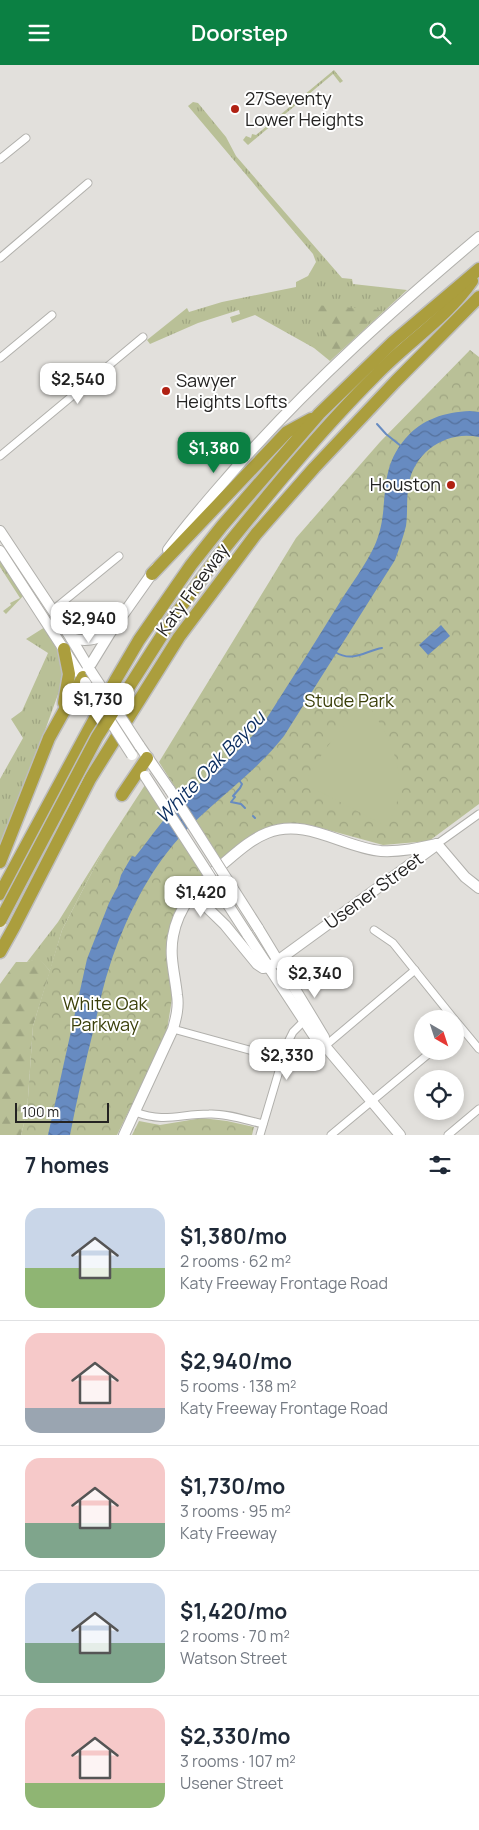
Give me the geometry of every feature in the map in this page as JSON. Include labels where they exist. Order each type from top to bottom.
[{"type":"highway","name":"Katy Freeway","points":[[0,894],[91,724],[144,632],[191,565],[222,526],[318,415],[393,342],[479,270]]},
{"type":"highway","points":[[0,921],[97,737],[173,618],[216,559],[292,467],[376,374],[461,297],[479,270]]},
{"type":"highway","name":"Katy Freeway","points":[[0,952],[90,779],[179,637],[256,534],[342,437],[479,297]]},
{"type":"highway","points":[[331,425],[413,348],[479,297]]},
{"type":"highway","points":[[152,574],[287,432],[318,415]]},
{"type":"highway","points":[[63,711],[69,674],[64,649]]},
{"type":"highway","points":[[0,862],[49,738],[63,711],[87,674]]},
{"type":"highway","points":[[122,795],[146,767]]},
{"type":"main road","points":[[87,674],[110,633],[179,535],[213,494],[303,395],[357,343],[479,237]]},
{"type":"main road","points":[[0,531],[71,638],[87,674],[132,755],[146,767],[208,848],[258,929],[274,965],[307,1019],[318,1042],[325,1045],[400,1135]]},
{"type":"main road","points":[[13,551],[2,554],[64,649],[87,674],[139,745],[146,767],[247,934],[274,965]]},
{"type":"main road","points":[[71,638],[86,641],[97,639],[110,633]]},
{"type":"main road","points":[[124,1135],[173,1029],[178,1012],[178,996],[171,956],[173,935],[179,915],[184,904],[204,881],[241,849],[267,833],[276,830],[293,829],[306,830],[381,851],[408,851],[437,844],[465,877],[479,888]]},
{"type":"main road","name":"Usener Street","points":[[274,965],[437,844]]},
{"type":"main road","points":[[408,851],[415,862]]},
{"type":"main road","points":[[193,894],[225,925],[257,963],[263,968],[274,965]]},
{"type":"street","points":[[0,159],[26,137]]},
{"type":"street","points":[[0,258],[88,183]]},
{"type":"street","points":[[0,358],[52,315]]},
{"type":"street","points":[[0,456],[143,337]]},
{"type":"street","points":[[52,610],[119,556]]},
{"type":"street","name":"Usener Street","points":[[437,844],[479,814]]},
{"type":"street","points":[[374,930],[393,943],[447,1010]]},
{"type":"street","points":[[325,1045],[415,970]]},
{"type":"street","points":[[260,1135],[282,1059],[294,1032],[307,1019]]},
{"type":"street","points":[[173,1029],[282,1059]]},
{"type":"street","points":[[464,1035],[479,1049]]},
{"type":"street","points":[[331,1135],[421,1060]]},
{"type":"street","points":[[448,1135],[479,1109]]},
{"type":"street","points":[[135,1112],[147,1116],[166,1118],[211,1113],[263,1124]]},
{"type":"green space","points":[[334,70],[343,81],[340,83],[333,74],[248,145],[243,140],[246,136],[251,138],[252,134],[256,135]]},
{"type":"green space","points":[[193,102],[198,103],[226,137],[236,156],[342,278],[352,279],[353,284],[407,290],[330,361],[314,348],[255,315],[232,323],[230,317],[240,314],[239,310],[198,323],[150,344],[147,340],[187,308],[189,312],[222,302],[296,287],[296,282],[308,276],[316,262],[313,254],[188,106]]},
{"type":"green space","points":[[315,305],[381,310],[330,359]]},
{"type":"green space","name":"Stude Park","points":[[470,350],[479,357],[479,804],[429,841],[383,845],[310,825],[286,824],[221,860],[159,762],[296,538],[380,442]]},
{"type":"green space","points":[[0,557],[24,595],[6,614],[3,611],[11,605],[10,603],[20,598],[0,567]]},
{"type":"green space","points":[[45,627],[63,661],[65,675],[0,855],[0,779],[23,738],[11,719],[22,711],[48,653],[26,639]]},
{"type":"green space","points":[[365,700],[391,745],[399,777],[399,793],[394,810],[386,826],[313,788],[309,782],[308,775],[327,747]]},
{"type":"green space","name":"White Oak Parkway","points":[[145,785],[204,875],[171,925],[172,999],[166,1036],[117,1135],[21,1135],[27,1112],[33,1026],[62,930],[106,845]]},
{"type":"green space","points":[[106,845],[62,930],[50,971],[39,959],[27,962],[58,922]]},
{"type":"green space","points":[[39,958],[50,971],[33,1026],[27,1112],[21,1135],[0,1135],[0,984],[16,962],[27,962]]},
{"type":"green space","points":[[202,1118],[254,1127],[252,1135],[132,1135],[139,1121],[160,1125]]},
{"type":"water","points":[[470,411],[479,412],[479,437],[455,437],[444,440],[434,445],[418,461],[409,483],[406,526],[395,560],[284,736],[258,765],[200,817],[173,845],[144,887],[122,933],[103,988],[70,1135],[48,1135],[87,959],[121,875],[132,856],[135,857],[177,805],[249,740],[267,718],[374,547],[382,519],[390,465],[405,439],[419,426],[434,418]]},
{"type":"water","points":[[441,625],[450,636],[428,655],[419,645]]},
{"type":"waterway","points":[[377,424],[401,446]]},
{"type":"waterway","points":[[335,652],[341,655],[353,656],[382,648]]},
{"type":"waterway","points":[[238,779],[242,784],[231,802],[241,804],[245,808]]},
{"type":"place","name":"27Seventy Lower Heights","points":[[235,109]]},
{"type":"place","name":"Sawyer Heights Lofts","points":[[166,391]]},
{"type":"place","name":"Houston","points":[[451,485]]},
{"type":"water label","name":"White Oak Bayou","points":[[210,767]]}]
